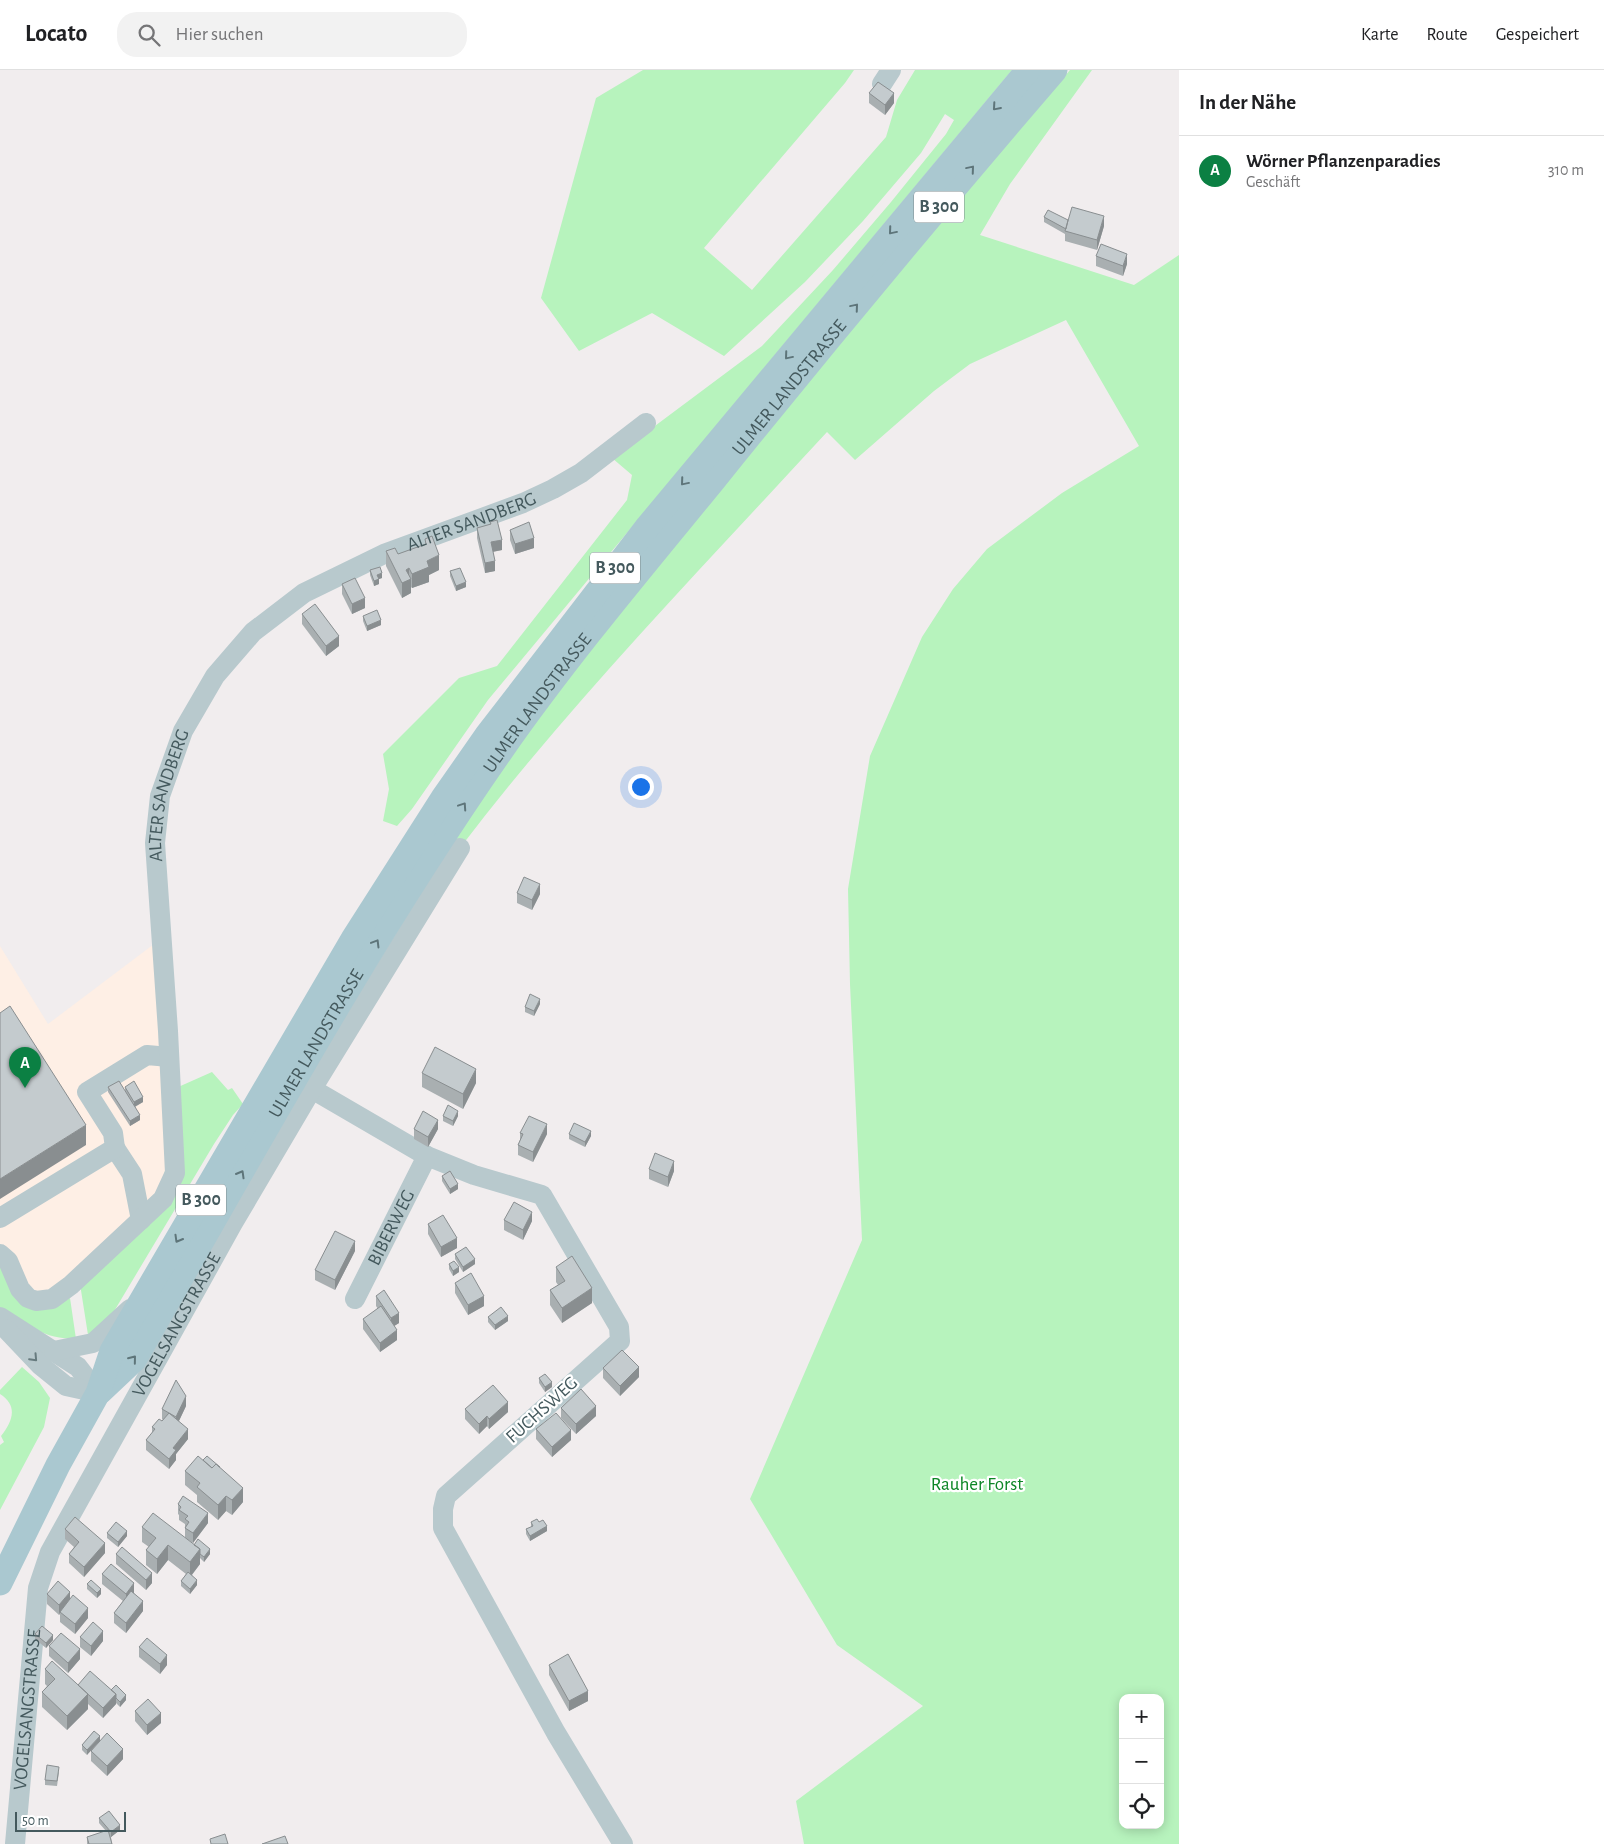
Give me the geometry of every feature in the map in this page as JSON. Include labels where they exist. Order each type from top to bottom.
[{"type":"main road","name":"ULMER LANDSTRASSE","points":[[0,1583],[58,1465],[98,1393],[111,1352],[352,939],[437,806],[487,735],[648,526],[1028,70]]},
{"type":"main road","name":"ULMER LANDSTRASSE","points":[[98,1393],[134,1360],[377,942],[456,817],[505,746],[660,546],[824,344],[1056,70]]},
{"type":"street","name":"ALTER SANDBERG","points":[[0,1254],[8,1262],[20,1289],[28,1298],[36,1301],[52,1299],[71,1285],[163,1199],[174,1172],[169,1057],[155,843],[160,796],[183,731],[215,676],[253,632],[304,593],[384,554],[523,503],[553,490],[581,473],[646,423]]},
{"type":"street","name":"VOGELSANGSTRASSE","points":[[0,1842],[16,1844],[38,1588],[42,1570],[59,1533],[159,1354],[312,1089],[460,848]]},
{"type":"street","points":[[141,1220],[132,1174],[115,1148],[113,1134],[87,1092],[147,1055],[169,1057]]},
{"type":"street","name":"FUCHSWEG","points":[[312,1089],[427,1156],[474,1175],[542,1195],[619,1327],[620,1341],[446,1496],[442,1509],[443,1528],[556,1733],[623,1844]]},
{"type":"street","points":[[0,1218],[115,1148]]},
{"type":"street","name":"BIBERWEG","points":[[355,1300],[427,1156]]},
{"type":"street","points":[[54,1351],[93,1342],[146,1294]]},
{"type":"street","points":[[0,1317],[78,1367],[98,1393]]},
{"type":"street","points":[[0,1323],[54,1377],[77,1390],[98,1393]]},
{"type":"shaded area","points":[[154,944],[169,1124],[164,1186],[55,1287],[41,1292],[36,1291],[30,1286],[0,1246],[0,946],[48,1024]]},
{"type":"green space","points":[[643,70],[854,70],[704,248],[752,290],[886,137],[897,100],[915,70],[1012,70],[488,700],[412,809],[397,826],[383,821],[389,789],[383,754],[459,678],[497,666],[627,500],[632,475],[612,458],[762,346],[833,270],[891,202],[946,134],[954,120],[945,114],[921,153],[863,221],[805,282],[724,356],[652,313],[579,351],[541,298],[596,98]]},
{"type":"green space","name":"Rauher Forst","points":[[1070,70],[1092,70],[1010,184],[980,235],[1134,285],[1179,255],[1179,1844],[804,1844],[796,1801],[923,1706],[837,1645],[750,1499],[862,1240],[850,984],[848,889],[870,756],[922,637],[953,589],[987,549],[1062,493],[1139,446],[1066,320],[970,364],[934,391],[855,460],[827,432],[592,688],[503,793],[460,848],[449,843],[523,735],[632,597],[921,245]]},
{"type":"green space","points":[[212,1072],[228,1090],[232,1088],[243,1104],[233,1115],[214,1144],[110,1318],[88,1335],[80,1284],[160,1208],[176,1088]]},
{"type":"green space","points":[[0,1265],[16,1297],[62,1302],[70,1298],[76,1339],[54,1337],[45,1334],[27,1325],[0,1307]]},
{"type":"green space","points":[[22,1367],[39,1382],[50,1398],[44,1427],[0,1510],[0,1445],[4,1442],[1,1436],[11,1420],[12,1409],[6,1399],[0,1394],[0,1390]]},
{"type":"building","points":[[878,82],[894,93],[885,105],[869,93]]},
{"type":"building","points":[[1072,207],[1104,216],[1097,240],[1065,231]]},
{"type":"building","points":[[1048,210],[1068,220],[1066,229],[1044,217]]},
{"type":"building","points":[[1101,244],[1127,254],[1123,266],[1096,256]]},
{"type":"building","points":[[497,520],[502,540],[491,542],[495,561],[485,563],[477,528]]},
{"type":"building","points":[[529,522],[534,538],[515,544],[510,530]]},
{"type":"building","points":[[432,536],[439,555],[427,561],[429,567],[412,574],[409,568],[406,570],[411,579],[402,583],[386,551],[395,548],[398,554],[426,544],[425,539]]},
{"type":"building","points":[[380,567],[382,573],[377,575],[379,579],[374,581],[370,570]]},
{"type":"building","points":[[460,568],[466,582],[456,586],[450,571]]},
{"type":"building","points":[[355,578],[365,598],[352,604],[342,584]]},
{"type":"building","points":[[315,604],[339,636],[326,646],[302,614]]},
{"type":"building","points":[[377,610],[381,620],[367,626],[363,616]]},
{"type":"building","points":[[524,877],[540,884],[532,900],[517,893]]},
{"type":"building","points":[[530,994],[540,999],[534,1011],[525,1007]]},
{"type":"building","points":[[10,1006],[86,1125],[0,1179],[0,1013]]},
{"type":"building","points":[[435,1047],[476,1069],[463,1094],[422,1073]]},
{"type":"building","points":[[119,1081],[140,1115],[130,1121],[108,1087]]},
{"type":"building","points":[[134,1081],[143,1097],[134,1102],[125,1087]]},
{"type":"building","points":[[448,1105],[458,1111],[453,1121],[443,1116]]},
{"type":"building","points":[[423,1111],[438,1120],[428,1137],[414,1129]]},
{"type":"building","points":[[529,1116],[547,1124],[533,1152],[518,1145],[523,1134],[520,1133]]},
{"type":"building","points":[[574,1123],[591,1131],[585,1142],[569,1134]]},
{"type":"building","points":[[655,1153],[674,1161],[668,1177],[649,1169]]},
{"type":"building","points":[[450,1171],[458,1184],[450,1189],[442,1176]]},
{"type":"building","points":[[514,1202],[532,1212],[523,1230],[504,1220]]},
{"type":"building","points":[[443,1215],[457,1238],[441,1247],[428,1224]]},
{"type":"building","points":[[335,1231],[355,1241],[335,1280],[315,1270]]},
{"type":"building","points":[[466,1247],[475,1259],[463,1267],[455,1254]]},
{"type":"building","points":[[572,1256],[592,1288],[562,1308],[550,1290],[565,1281],[556,1267]]},
{"type":"building","points":[[454,1261],[459,1267],[453,1271],[449,1264]]},
{"type":"building","points":[[471,1273],[484,1296],[468,1305],[455,1283]]},
{"type":"building","points":[[384,1290],[399,1313],[391,1318],[376,1296]]},
{"type":"building","points":[[381,1306],[397,1330],[380,1343],[363,1319]]},
{"type":"building","points":[[501,1307],[508,1316],[495,1325],[488,1317]]},
{"type":"building","points":[[622,1350],[639,1367],[620,1386],[603,1368]]},
{"type":"building","points":[[545,1374],[552,1382],[545,1387],[539,1378]]},
{"type":"building","points":[[176,1380],[186,1396],[176,1417],[162,1409]]},
{"type":"building","points":[[493,1385],[508,1402],[489,1419],[487,1416],[479,1424],[465,1409]]},
{"type":"building","points":[[581,1389],[596,1406],[576,1424],[561,1408]]},
{"type":"building","points":[[169,1413],[188,1429],[173,1448],[176,1450],[169,1459],[146,1440],[155,1429],[152,1427],[159,1419],[162,1421]]},
{"type":"building","points":[[556,1413],[571,1430],[552,1447],[536,1429]]},
{"type":"building","points":[[198,1456],[212,1468],[216,1464],[243,1488],[232,1500],[226,1496],[218,1505],[197,1487],[200,1483],[185,1471]]},
{"type":"building","points":[[207,1456],[220,1467],[216,1464],[212,1468],[203,1460]]},
{"type":"building","points":[[183,1496],[208,1513],[193,1533],[185,1528],[189,1522],[185,1519],[188,1516],[179,1510],[181,1507],[178,1504]]},
{"type":"building","points":[[153,1513],[200,1549],[190,1562],[168,1545],[157,1559],[146,1550],[156,1538],[142,1527]]},
{"type":"building","points":[[75,1517],[105,1543],[84,1567],[69,1554],[79,1542],[65,1529]]},
{"type":"building","points":[[537,1519],[539,1522],[543,1520],[547,1526],[530,1536],[526,1529],[533,1526],[531,1522]]},
{"type":"building","points":[[116,1522],[127,1531],[118,1542],[107,1533]]},
{"type":"building","points":[[198,1539],[210,1549],[204,1557],[200,1554],[200,1549],[194,1545]]},
{"type":"building","points":[[122,1547],[152,1573],[146,1580],[116,1554]]},
{"type":"building","points":[[111,1564],[134,1583],[126,1594],[102,1574]]},
{"type":"building","points":[[188,1572],[197,1580],[190,1589],[181,1581]]},
{"type":"building","points":[[91,1580],[101,1589],[97,1593],[87,1584]]},
{"type":"building","points":[[58,1581],[70,1592],[59,1605],[47,1594]]},
{"type":"building","points":[[131,1591],[143,1601],[126,1623],[114,1613]]},
{"type":"building","points":[[73,1595],[88,1608],[75,1624],[60,1612]]},
{"type":"building","points":[[93,1622],[103,1631],[91,1646],[80,1637]]},
{"type":"building","points":[[42,1626],[53,1635],[46,1643],[35,1634]]},
{"type":"building","points":[[61,1633],[80,1649],[68,1663],[49,1646]]},
{"type":"building","points":[[147,1638],[167,1655],[160,1664],[139,1647]]},
{"type":"building","points":[[568,1654],[588,1691],[569,1701],[549,1665]]},
{"type":"building","points":[[52,1661],[88,1694],[67,1716],[42,1692],[55,1679],[45,1669]]},
{"type":"building","points":[[90,1671],[116,1694],[103,1708],[78,1685]]},
{"type":"building","points":[[116,1685],[126,1695],[120,1702],[116,1698],[116,1694],[111,1690]]},
{"type":"building","points":[[148,1699],[161,1713],[147,1725],[135,1711]]},
{"type":"building","points":[[94,1731],[100,1736],[87,1750],[82,1745]]},
{"type":"building","points":[[107,1733],[123,1749],[107,1766],[91,1751]]},
{"type":"building","points":[[47,1765],[59,1767],[57,1781],[45,1780]]},
{"type":"building","points":[[109,1811],[120,1825],[111,1832],[99,1818]]},
{"type":"building","points":[[108,1830],[112,1844],[89,1844],[87,1837]]},
{"type":"building","points":[[225,1834],[228,1844],[211,1844],[210,1839]]},
{"type":"building","points":[[285,1836],[288,1844],[262,1844]]},
{"type":"place","name":"Wörner Pflanzenparadies","points":[[25,1088]]}]
